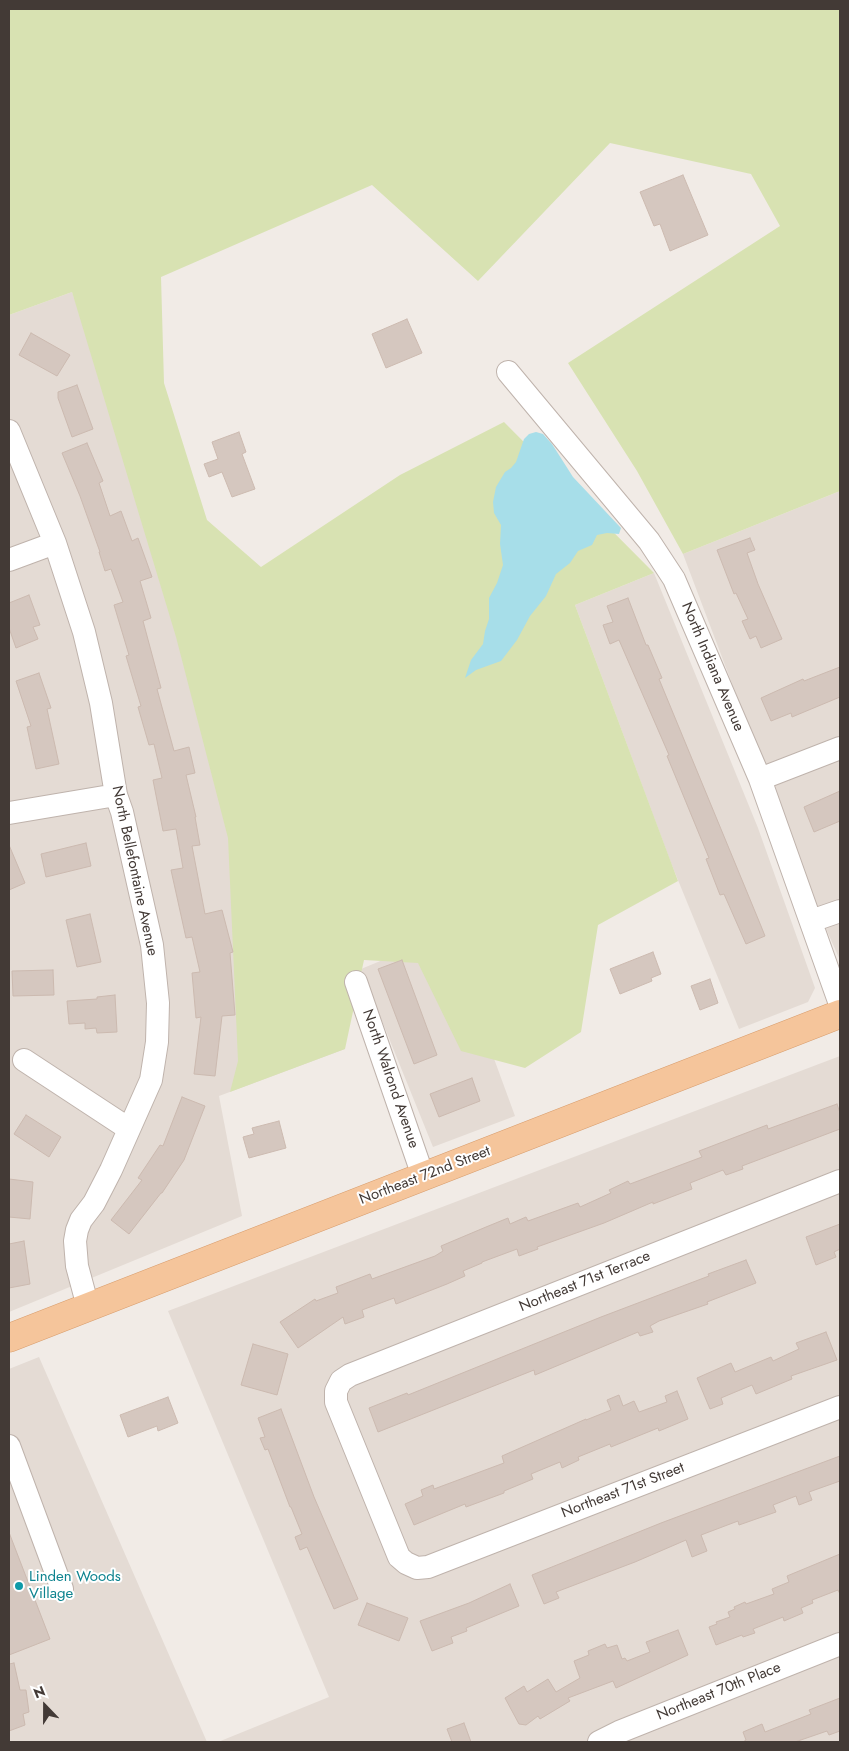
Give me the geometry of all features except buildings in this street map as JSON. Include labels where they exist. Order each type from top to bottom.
[{"type":"main road","name":"Northeast 72nd Street","points":[[9,1338],[840,1014]]},
{"type":"street","name":"North Indiana Avenue","points":[[508,372],[649,541],[674,580],[760,779],[840,1004]]},
{"type":"street","name":"North Bellefontaine Avenue","points":[[9,431],[55,543],[84,632],[100,703],[116,795],[122,812],[152,945],[158,1003],[157,1042],[151,1080],[94,1203],[84,1216],[77,1230],[75,1241],[77,1266],[88,1307]]},
{"type":"street","points":[[9,560],[55,543]]},
{"type":"street","points":[[760,779],[840,748]]},
{"type":"street","points":[[9,812],[116,795]]},
{"type":"street","points":[[811,921],[840,910]]},
{"type":"street","name":"North Walrond Avenue","points":[[356,982],[424,1176]]},
{"type":"street","points":[[24,1060],[129,1129]]},
{"type":"street","name":"Northeast 71st Terrace","points":[[406,1563],[399,1556],[336,1402],[336,1391],[341,1381],[350,1374],[840,1181]]},
{"type":"street","name":"Northeast 71st Street","points":[[406,1563],[417,1568],[428,1567],[840,1406]]},
{"type":"street","points":[[9,1446],[62,1589]]},
{"type":"street","name":"Northeast 70th Place","points":[[599,1742],[619,1732],[840,1644]]},
{"type":"shaded area","points":[[72,292],[345,1049],[219,1096],[242,1216],[9,1312],[9,315]]},
{"type":"shaded area","points":[[840,491],[840,960],[818,911],[683,554]]},
{"type":"shaded area","points":[[654,573],[758,828],[815,988],[808,1002],[739,1029],[671,863],[575,605]]},
{"type":"shaded area","points":[[448,933],[515,1116],[433,1147],[361,969]]},
{"type":"shaded area","points":[[840,1056],[840,1742],[218,1742],[329,1697],[168,1311]]},
{"type":"shaded area","name":"Linden Woods Village","points":[[39,1357],[207,1742],[9,1742],[9,1369]]},
{"type":"green space","points":[[9,9],[840,9],[840,491],[683,554],[637,471],[568,363],[780,226],[751,174],[610,143],[478,281],[372,185],[161,277],[164,383],[207,520],[261,567],[400,475],[504,422],[654,573],[575,605],[678,881],[598,925],[581,1032],[525,1068],[461,1051],[418,963],[364,960],[345,1049],[230,1092],[238,1061],[228,838],[176,637],[72,292],[9,315]]},
{"type":"water","points":[[536,432],[543,434],[552,444],[573,477],[621,528],[619,534],[607,533],[597,535],[592,545],[578,551],[570,563],[556,574],[546,596],[530,616],[517,640],[501,661],[476,670],[465,678],[471,660],[483,644],[489,619],[489,598],[497,583],[503,565],[500,544],[501,525],[494,513],[493,502],[496,487],[505,472],[516,462],[524,439],[529,434]]},
{"type":"place","name":"Linden Woods Village","points":[[19,1586]]}]
